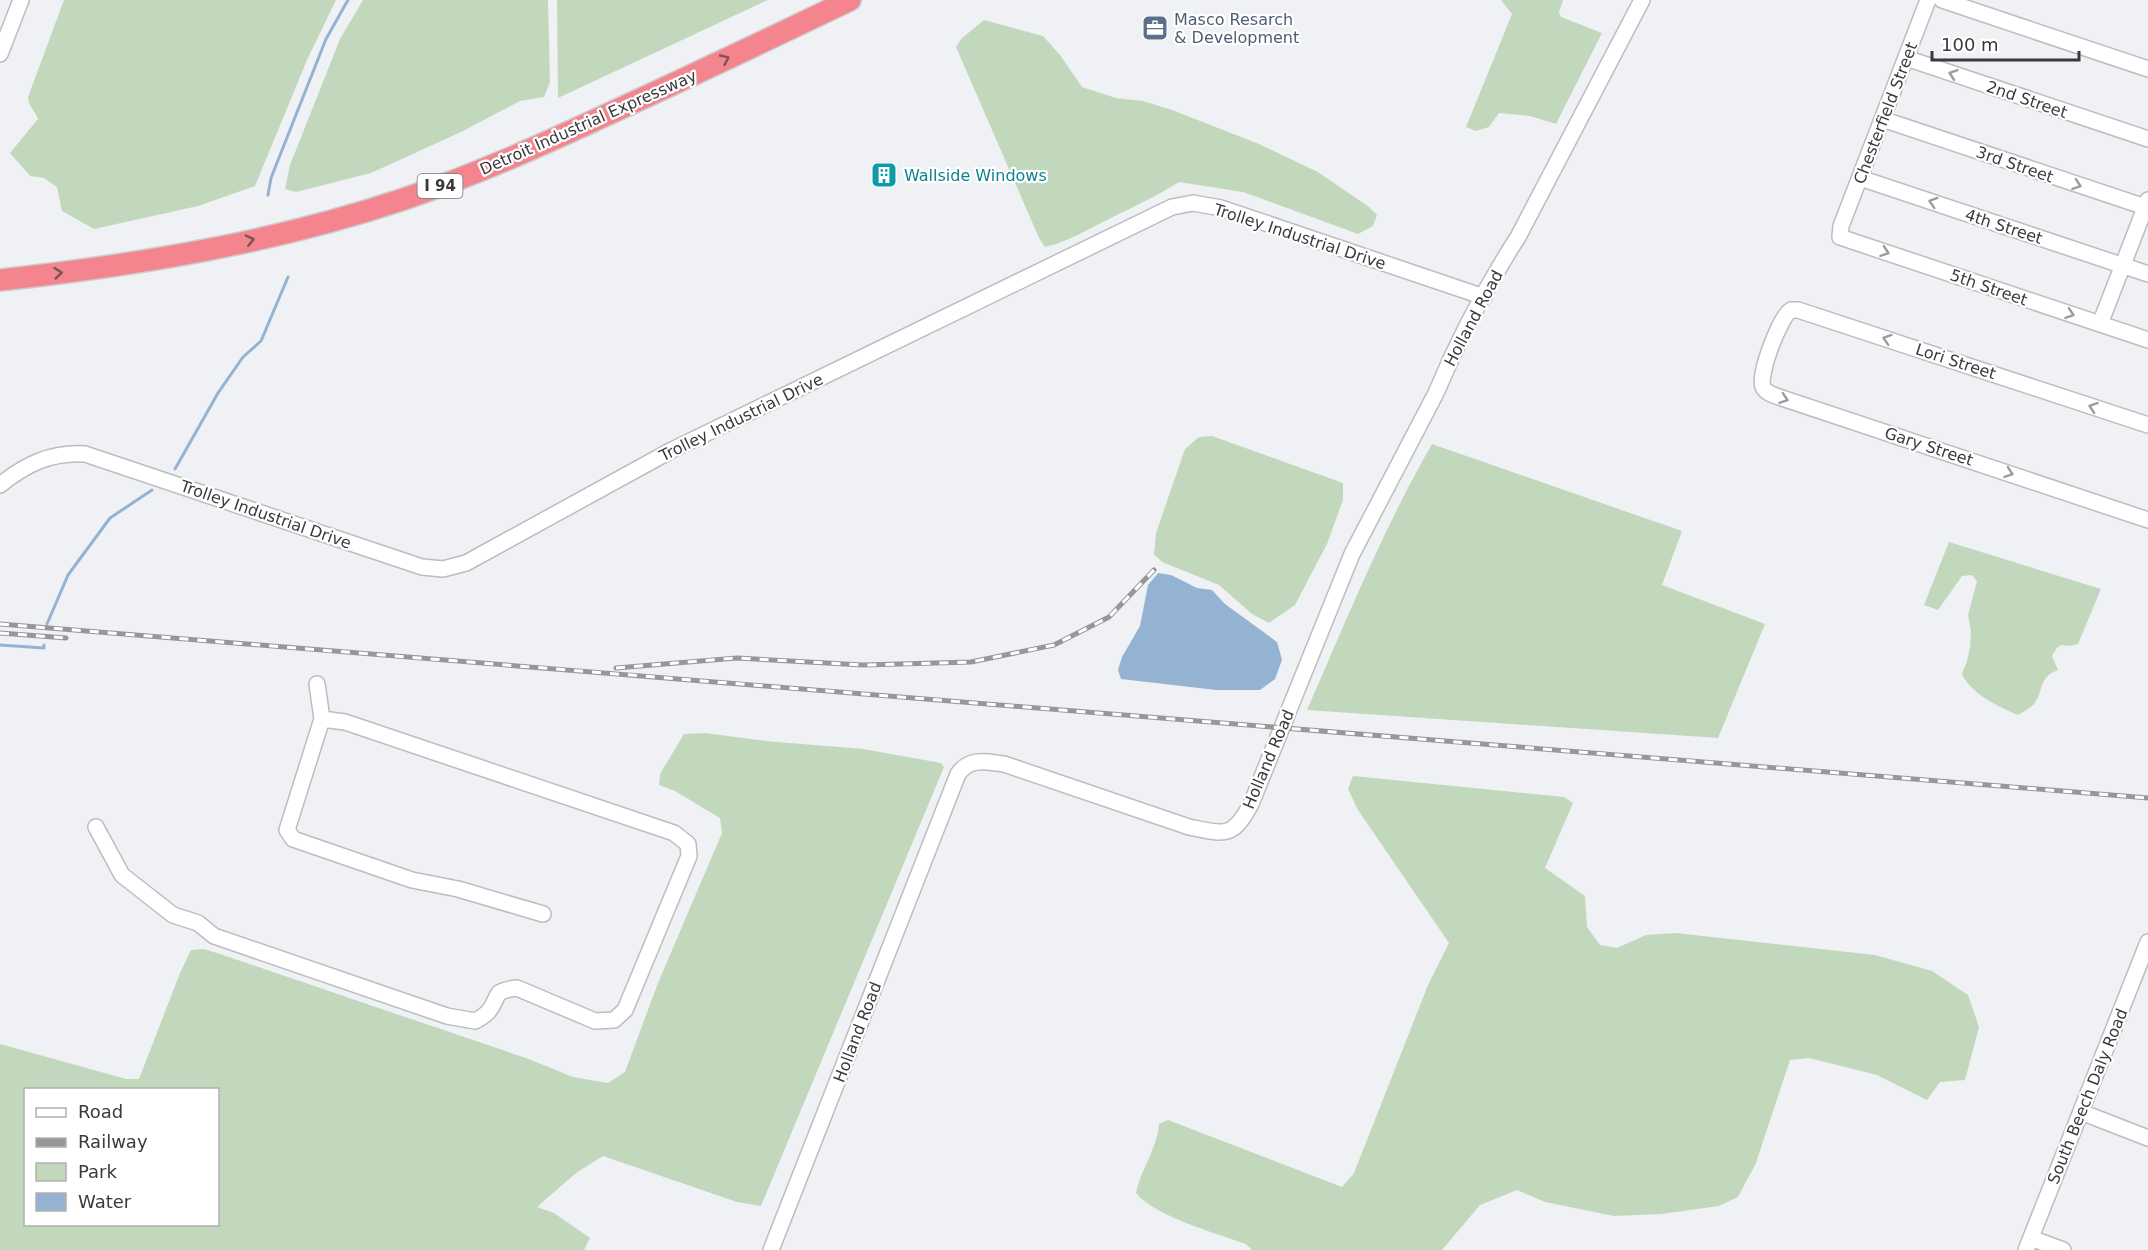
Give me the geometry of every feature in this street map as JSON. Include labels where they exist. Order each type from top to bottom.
[{"type":"highway","name":"Detroit Industrial Expressway","points":[[0,279],[96,269],[192,254],[354,215],[405,199],[500,164],[850,0]]},
{"type":"street","points":[[0,54],[21,0]]},
{"type":"street","name":"Holland Road","points":[[771,1250],[960,771],[971,762],[1004,764],[1189,826],[1213,831],[1228,831],[1237,826],[1251,804],[1352,554],[1484,297],[1521,232],[1642,0]]},
{"type":"street","name":"Chesterfield Street","points":[[1841,226],[1928,0]]},
{"type":"street","points":[[1942,0],[2148,69]]},
{"type":"street","name":"2nd Street","points":[[1906,58],[2148,139]]},
{"type":"street","name":"3rd Street","points":[[1882,119],[2147,205]]},
{"type":"street","name":"4th Street","points":[[1860,178],[2148,274]]},
{"type":"street","name":"Trolley Industrial Drive","points":[[0,485],[39,459],[61,454],[85,454],[422,567],[443,569],[466,563],[672,450],[1173,207],[1193,203],[1221,208],[1484,297]]},
{"type":"street","points":[[2100,324],[2147,205]]},
{"type":"street","name":"5th Street","points":[[1841,226],[1840,237],[2148,340]]},
{"type":"street","name":"Lori Street","points":[[1777,335],[1787,312],[1798,310],[2148,425]]},
{"type":"street","name":"Gary Street","points":[[1777,335],[1763,376],[1764,388],[1768,393],[2148,520]]},
{"type":"street","points":[[317,684],[322,719],[287,830],[293,839],[412,880],[458,889],[543,914]]},
{"type":"street","points":[[96,827],[122,875],[173,915],[198,923],[214,936],[225,940],[447,1016],[475,1022],[488,1012],[496,995],[505,989],[517,988],[595,1021],[614,1020],[625,1010],[689,856],[688,844],[674,832],[345,722],[322,719]]},
{"type":"street","name":"South Beech Daly Road","points":[[2028,1244],[2148,942]]},
{"type":"street","points":[[2081,1112],[2148,1138]]},
{"type":"street","points":[[2028,1244],[2063,1250]]},
{"type":"green space","points":[[64,0],[336,0],[307,60],[255,186],[198,206],[94,229],[62,211],[57,187],[44,178],[30,176],[10,153],[38,119],[28,97]]},
{"type":"green space","points":[[363,0],[548,0],[550,82],[544,97],[520,101],[461,132],[371,173],[296,192],[285,189],[290,165],[340,39]]},
{"type":"green space","points":[[557,0],[768,0],[558,98]]},
{"type":"green space","points":[[1501,0],[1563,0],[1559,12],[1561,17],[1602,33],[1556,124],[1530,116],[1499,113],[1489,127],[1476,131],[1466,127],[1512,14]]},
{"type":"green space","points":[[984,20],[1043,36],[1060,55],[1082,87],[1116,98],[1143,101],[1172,110],[1259,144],[1318,172],[1369,207],[1377,215],[1373,226],[1358,234],[1243,192],[1179,182],[1078,235],[1045,247],[1039,238],[956,47],[961,39]]},
{"type":"green space","points":[[1212,436],[1343,483],[1343,500],[1327,544],[1295,605],[1269,623],[1252,614],[1219,585],[1162,562],[1154,554],[1156,533],[1185,449],[1199,437]]},
{"type":"green space","points":[[1432,444],[1682,531],[1662,585],[1765,624],[1718,738],[1307,710],[1381,542]]},
{"type":"green space","points":[[1949,542],[2101,589],[2078,644],[2061,645],[2056,649],[2052,656],[2058,670],[2044,680],[2034,704],[2018,715],[1979,694],[1962,674],[1970,647],[1971,631],[1968,615],[1977,581],[1972,575],[1962,576],[1938,610],[1924,605]]},
{"type":"green space","points":[[705,733],[765,741],[863,749],[941,763],[944,767],[761,1206],[737,1202],[603,1156],[576,1173],[537,1207],[554,1213],[590,1238],[584,1250],[0,1250],[0,1044],[126,1079],[139,1079],[191,950],[204,949],[220,954],[526,1058],[573,1077],[608,1083],[625,1072],[658,983],[722,833],[720,818],[675,791],[659,785],[660,774],[684,734]]},
{"type":"green space","points":[[1353,776],[1564,797],[1573,803],[1545,868],[1585,896],[1587,927],[1600,945],[1617,948],[1646,935],[1676,933],[1875,955],[1932,971],[1968,995],[1979,1027],[1965,1080],[1940,1082],[1927,1100],[1877,1075],[1809,1058],[1790,1060],[1756,1163],[1738,1197],[1719,1206],[1661,1214],[1614,1216],[1545,1202],[1517,1190],[1480,1205],[1442,1250],[1252,1250],[1246,1244],[1157,1210],[1136,1193],[1158,1133],[1159,1124],[1168,1120],[1342,1187],[1354,1173],[1428,985],[1449,943],[1358,810],[1348,789]]},
{"type":"water","points":[[1158,573],[1171,575],[1197,588],[1212,590],[1225,604],[1277,642],[1282,660],[1275,679],[1260,690],[1216,690],[1121,679],[1118,670],[1122,657],[1140,626],[1148,585]]},
{"type":"waterway","points":[[268,195],[271,178],[326,39],[348,0]]},
{"type":"waterway","points":[[175,469],[218,393],[243,357],[261,341],[288,277]]},
{"type":"waterway","points":[[47,624],[68,575],[110,518],[152,490]]},
{"type":"waterway","points":[[0,645],[44,648],[44,645]]},
{"type":"railway","points":[[616,668],[737,658],[863,665],[971,662],[1054,645],[1109,617],[1154,570]]},
{"type":"railway","points":[[0,624],[2148,798]]},
{"type":"railway","points":[[0,633],[66,638]]},
{"type":"place","name":"Masco Resarch & Development","points":[[1155,28]]},
{"type":"place","name":"Wallside Windows","points":[[884,175]]}]
